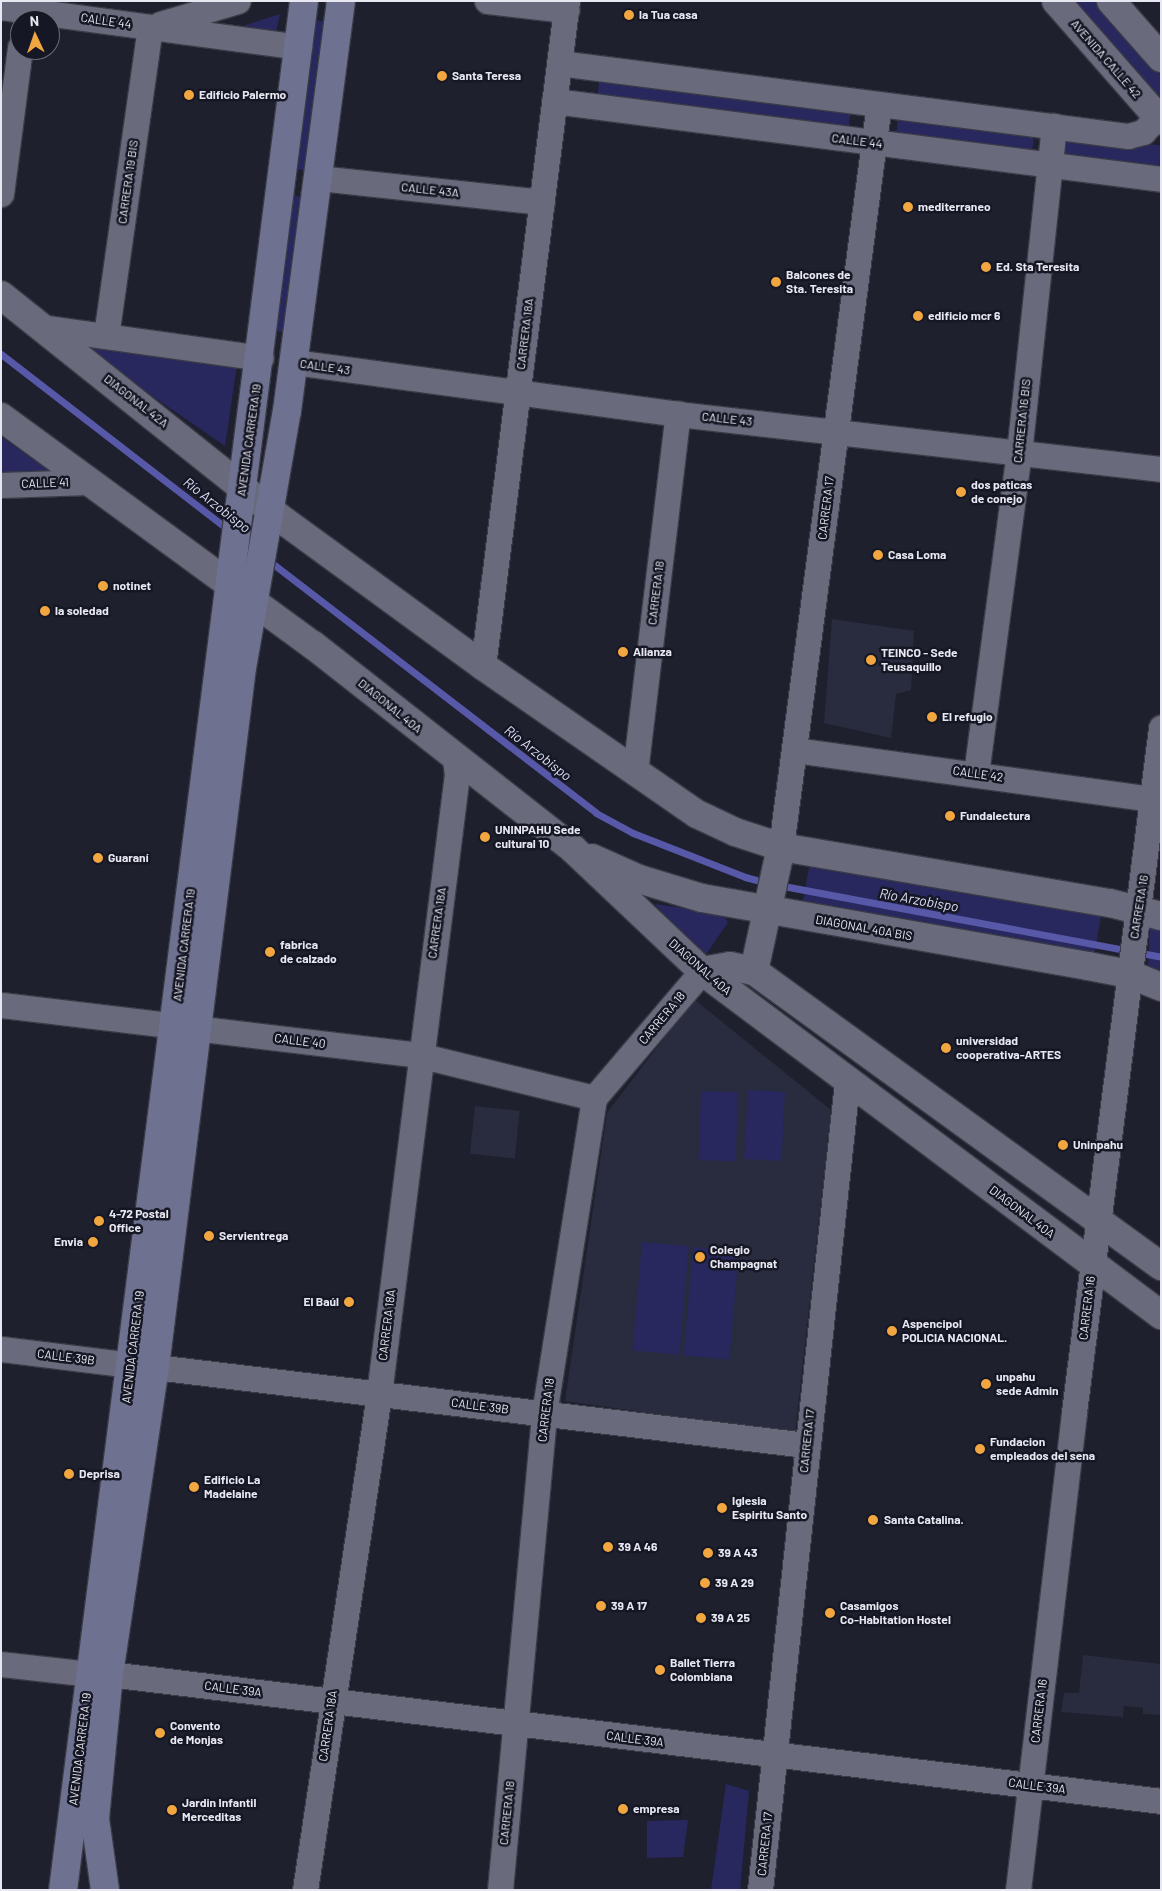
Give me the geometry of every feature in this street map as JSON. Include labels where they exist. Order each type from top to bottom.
[{"type":"main road","name":"AVENIDA CARRERA 19","points":[[63,1890],[70,1827],[100,1674],[143,1366],[185,1027],[230,575],[261,358],[304,1]]},
{"type":"main road","name":"AVENIDA CARRERA 19","points":[[185,1027],[294,362],[341,1]]},
{"type":"main road","name":"AVENIDA CARRERA 19","points":[[100,1674],[97,1838],[105,1890]]},
{"type":"main road","points":[[70,1827],[80,1890]]},
{"type":"street","name":"CALLE 44","points":[[150,27],[238,1]]},
{"type":"street","points":[[487,1],[566,6]]},
{"type":"street","name":"AVENIDA CALLE 42","points":[[1056,1],[1159,119]]},
{"type":"street","points":[[1111,1],[1161,58]]},
{"type":"street","name":"CARRERA 18A","points":[[483,666],[566,6]]},
{"type":"street","name":"CALLE 44","points":[[19,9],[299,47]]},
{"type":"street","name":"CARRERA 19 BIS","points":[[106,336],[150,27]]},
{"type":"street","points":[[1,194],[18,60]]},
{"type":"street","points":[[559,62],[1128,136],[1143,132],[1159,119]]},
{"type":"street","name":"CALLE 44","points":[[554,101],[1161,179]]},
{"type":"street","name":"CARRERA 17","points":[[754,971],[770,907],[795,750],[872,142],[879,104]]},
{"type":"street","name":"CARRERA 16 BIS","points":[[976,774],[1019,453],[1054,126]]},
{"type":"street","name":"CALLE 43A","points":[[318,178],[542,202]]},
{"type":"street","name":"DIAGONAL 42A","points":[[1,295],[269,516]]},
{"type":"street","points":[[41,327],[261,358]]},
{"type":"street","name":"CALLE 43","points":[[294,362],[517,394],[678,414],[1161,469]]},
{"type":"street","name":"CARRERA 18","points":[[635,772],[678,414]]},
{"type":"street","points":[[1,417],[89,482],[255,593]]},
{"type":"street","name":"CALLE 41","points":[[1,485],[89,482]]},
{"type":"street","points":[[269,516],[697,814],[780,853],[1145,914]]},
{"type":"street","name":"DIAGONAL 40A","points":[[255,593],[455,758],[573,849],[702,971],[847,1082],[1161,1315]]},
{"type":"street","name":"CARRERA 16","points":[[1018,1890],[1092,1265],[1130,970],[1145,914],[1157,799],[1161,728]]},
{"type":"street","name":"CALLE 42","points":[[795,750],[1157,799]]},
{"type":"street","name":"CARRERA 18A","points":[[305,1890],[379,1394],[419,1055],[457,774],[455,758]]},
{"type":"street","name":"DIAGONAL 40A BIS","points":[[573,849],[667,888],[1130,970],[1161,986]]},
{"type":"street","points":[[702,971],[730,966],[754,971],[1161,1266]]},
{"type":"street","name":"CARRERA 18","points":[[500,1890],[544,1414],[594,1098],[702,971]]},
{"type":"street","name":"CALLE 40","points":[[1,1005],[419,1055],[594,1098]]},
{"type":"street","name":"CARRERA 17","points":[[760,1890],[806,1446],[847,1082]]},
{"type":"street","name":"CALLE 39B","points":[[1,1349],[806,1446]]},
{"type":"street","name":"CALLE 39A","points":[[1,1664],[100,1674],[1161,1801]]},
{"type":"shaded area","points":[[1069,1],[1095,1],[1161,75],[1161,107]]},
{"type":"shaded area","points":[[280,14],[275,36],[230,30]]},
{"type":"shaded area","points":[[313,20],[328,22],[307,171],[292,169]]},
{"type":"shaded area","points":[[600,76],[851,107],[849,128],[597,97]]},
{"type":"shaded area","points":[[899,111],[1035,128],[1032,154],[896,137]]},
{"type":"shaded area","points":[[1062,135],[1161,145],[1159,171],[1059,161]]},
{"type":"shaded area","points":[[290,195],[304,197],[285,333],[271,331]]},
{"type":"shaded area","points":[[78,345],[237,365],[225,446]]},
{"type":"shaded area","points":[[1,437],[51,472],[1,473]]},
{"type":"shaded area","name":"TEINCO - Sede Teusaquillo","points":[[832,619],[914,631],[911,690],[896,694],[891,738],[824,723]]},
{"type":"shaded area","points":[[810,862],[1102,913],[1094,955],[803,903]]},
{"type":"shaded area","points":[[655,904],[722,914],[728,922],[707,953],[696,952]]},
{"type":"shaded area","points":[[1150,926],[1161,929],[1161,972],[1148,967]]},
{"type":"shaded area","name":"Colegio Champagnat","points":[[694,999],[831,1110],[795,1434],[565,1401],[607,1113]]},
{"type":"shaded area","points":[[748,1090],[785,1092],[781,1161],[744,1159]]},
{"type":"shaded area","points":[[701,1091],[738,1092],[736,1161],[699,1160]]},
{"type":"shaded area","points":[[475,1106],[520,1111],[515,1158],[470,1154]]},
{"type":"shaded area","points":[[642,1242],[689,1246],[679,1355],[633,1351]]},
{"type":"shaded area","points":[[693,1247],[739,1251],[729,1360],[684,1356]]},
{"type":"shaded area","points":[[1083,1655],[1161,1664],[1160,1715],[1143,1714],[1143,1708],[1124,1706],[1123,1717],[1061,1712],[1064,1693],[1079,1693]]},
{"type":"shaded area","points":[[726,1784],[749,1791],[740,1890],[711,1890]]},
{"type":"shaded area","points":[[688,1820],[683,1857],[647,1858],[647,1821]]},
{"type":"waterway","name":"Río Arzobispo","points":[[1,354],[230,531]]},
{"type":"waterway","name":"Río Arzobispo","points":[[268,560],[596,813],[633,833],[745,877],[767,883]]},
{"type":"waterway","name":"Río Arzobispo","points":[[778,885],[1161,957]]},
{"type":"place","name":"la Tua casa","points":[[629,15]]},
{"type":"place","name":"Santa Teresa","points":[[442,76]]},
{"type":"place","name":"Edificio Palermo","points":[[189,95]]},
{"type":"place","name":"mediterraneo","points":[[908,207]]},
{"type":"place","name":"Ed. Sta Teresita","points":[[986,267]]},
{"type":"place","name":"Balcones de Sta. Teresita","points":[[776,282]]},
{"type":"place","name":"edificio mcr 6","points":[[918,316]]},
{"type":"place","name":"dos paticas de conejo","points":[[961,492]]},
{"type":"place","name":"Casa Loma","points":[[878,555]]},
{"type":"place","name":"notinet","points":[[103,586]]},
{"type":"place","name":"la soledad","points":[[45,611]]},
{"type":"place","name":"Alianza","points":[[623,652]]},
{"type":"place","name":"TEINCO - Sede Teusaquillo","points":[[871,660]]},
{"type":"place","name":"El refugio","points":[[932,717]]},
{"type":"place","name":"Fundalectura","points":[[950,816]]},
{"type":"place","name":"UNINPAHU Sede cultural 10","points":[[485,837]]},
{"type":"place","name":"Guaraní","points":[[98,858]]},
{"type":"place","name":"fabrica de calzado","points":[[270,952]]},
{"type":"place","name":"universidad cooperativa-ARTES","points":[[946,1048]]},
{"type":"place","name":"Uninpahu","points":[[1063,1145]]},
{"type":"place","name":"4-72 Postal Office","points":[[99,1221]]},
{"type":"place","name":"Servientrega","points":[[209,1236]]},
{"type":"place","name":"Envia","points":[[93,1242]]},
{"type":"place","name":"Colegio Champagnat","points":[[700,1257]]},
{"type":"place","name":"El Baúl","points":[[349,1302]]},
{"type":"place","name":"Aspencipol POLICIA NACIONAL.","points":[[892,1331]]},
{"type":"place","name":"unpahu sede Admin","points":[[986,1384]]},
{"type":"place","name":"Fundacion empleados del sena","points":[[980,1449]]},
{"type":"place","name":"Deprisa","points":[[69,1474]]},
{"type":"place","name":"Edificio La Madelaine","points":[[194,1487]]},
{"type":"place","name":"Iglesia Espiritu Santo","points":[[722,1508]]},
{"type":"place","name":"Santa Catalina.","points":[[873,1520]]},
{"type":"place","name":"39 A 46","points":[[608,1547]]},
{"type":"place","name":"39 A 43","points":[[708,1553]]},
{"type":"place","name":"39 A 29","points":[[705,1583]]},
{"type":"place","name":"39 A 17","points":[[601,1606]]},
{"type":"place","name":"Casamigos Co-Habitation Hostel","points":[[830,1613]]},
{"type":"place","name":"39 A 25","points":[[701,1618]]},
{"type":"place","name":"Ballet Tierra Colombiana","points":[[660,1670]]},
{"type":"place","name":"Convento de Monjas","points":[[160,1733]]},
{"type":"place","name":"empresa","points":[[623,1809]]},
{"type":"place","name":"Jardin Infantil Merceditas","points":[[172,1810]]}]
